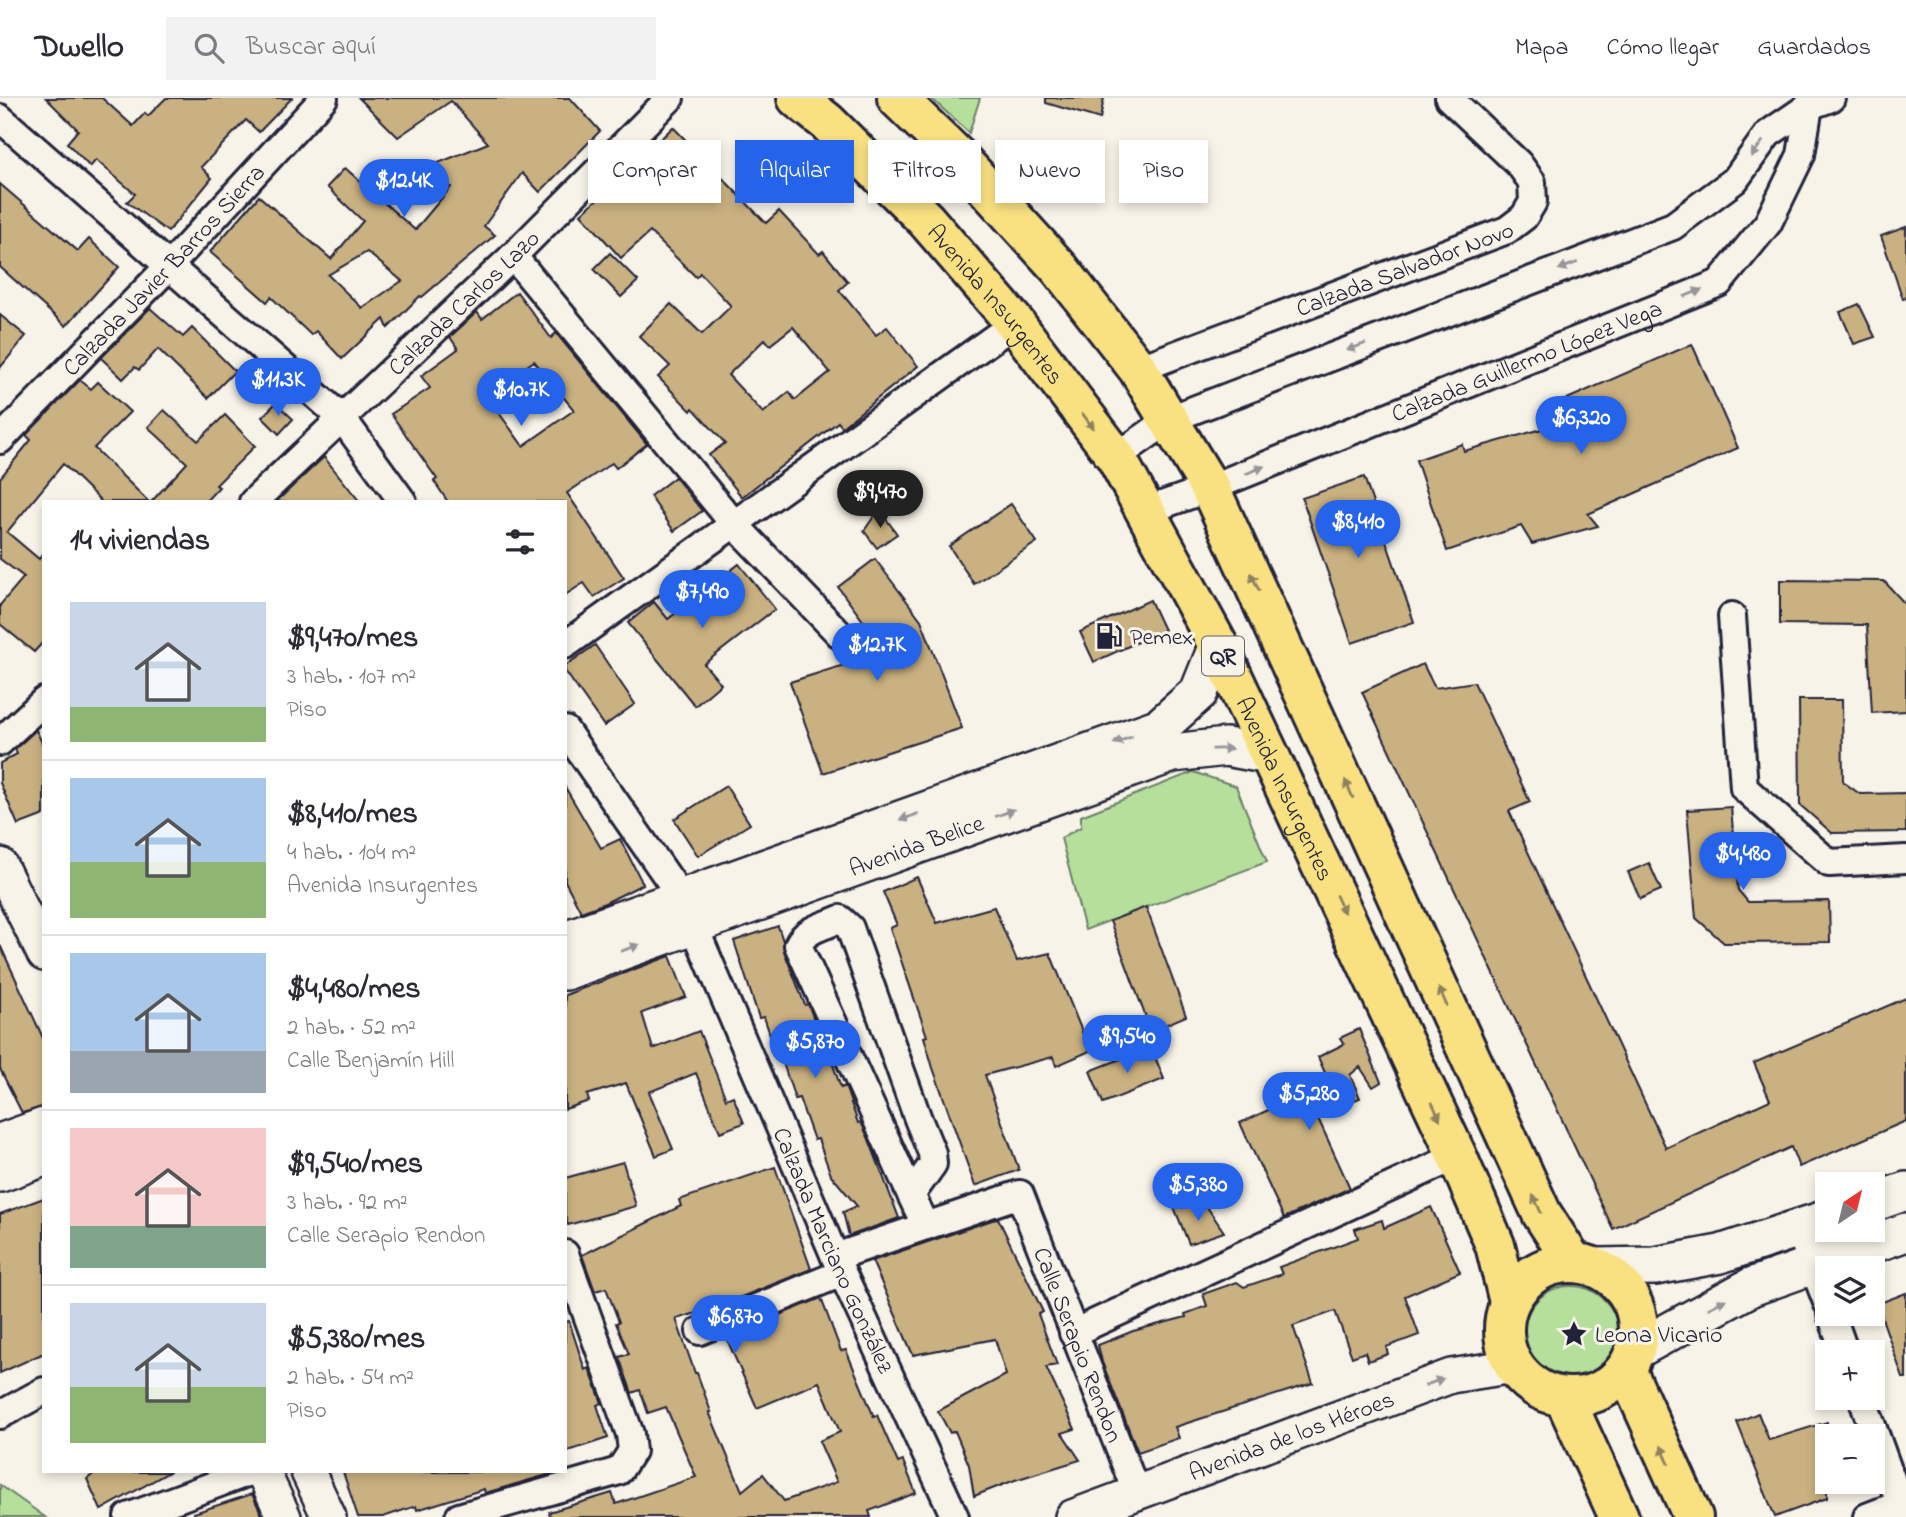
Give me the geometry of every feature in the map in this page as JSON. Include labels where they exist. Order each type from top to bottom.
[{"type":"main road","name":"Avenida Insurgentes","points":[[797,98],[827,122],[926,220],[1015,323],[1116,457],[1218,645],[1457,1156],[1495,1245],[1509,1302]]},
{"type":"main road","name":"QR","points":[[897,98],[958,157],[1060,269],[1138,369],[1170,419],[1210,488],[1542,1214],[1585,1265]]},
{"type":"main road","name":"Avenida Belice","points":[[567,970],[688,911],[1160,727],[1199,692],[1218,645]]},
{"type":"main road","name":"Avenida Belice","points":[[567,940],[688,911],[1173,753],[1226,747],[1270,755]]},
{"type":"main road","points":[[0,1143],[42,1128]]},
{"type":"main road","points":[[0,1173],[42,1158]]},
{"type":"main road","points":[[1885,1198],[1906,1191]]},
{"type":"main road","points":[[1813,1224],[1720,1254],[1655,1266],[1546,1266],[1524,1281],[1509,1302],[1503,1324],[1505,1346],[1514,1366],[1527,1381],[1544,1392],[1564,1397],[1587,1396],[1609,1386],[1631,1359],[1751,1287],[1906,1232]]},
{"type":"main road","points":[[1585,1265],[1618,1281],[1632,1301],[1639,1325],[1631,1359],[1693,1517]]},
{"type":"main road","points":[[1564,1397],[1619,1517]]},
{"type":"street","points":[[0,104],[6,98]]},
{"type":"street","name":"Calzada Javier Barros Sierra","points":[[0,440],[170,265],[324,98]]},
{"type":"street","name":"Calzada Carlos Lazo","points":[[255,500],[513,256],[670,98]]},
{"type":"street","name":"Calzada Salvador Novo","points":[[1138,369],[1507,229],[1524,216],[1533,202],[1532,182],[1520,164],[1450,98]]},
{"type":"street","name":"Calzada Guillermo López Vega","points":[[1116,457],[1170,419],[1673,226],[1735,180],[1768,134],[1820,102]]},
{"type":"street","name":"Calzada Guillermo López Vega","points":[[1145,511],[1210,488],[1719,282],[1768,223],[1801,155],[1820,102]]},
{"type":"street","points":[[0,118],[342,418],[402,500]]},
{"type":"street","points":[[513,256],[734,524],[850,645]]},
{"type":"street","points":[[567,644],[1015,323]]},
{"type":"street","points":[[1732,615],[1744,788],[1829,863],[1906,859]]},
{"type":"street","points":[[0,743],[42,703]]},
{"type":"street","name":"Calzada Marciano González","points":[[567,733],[688,911],[838,1265],[955,1517]]},
{"type":"street","points":[[0,865],[42,950]]},
{"type":"street","points":[[700,1331],[926,1226],[911,1195],[798,946],[802,937],[809,932],[840,919],[849,928],[932,1153],[933,1164],[911,1195]]},
{"type":"street","points":[[1073,1333],[1457,1156]]},
{"type":"street","name":"Calle Serapio Rendon","points":[[926,1226],[1020,1194],[1137,1494]]},
{"type":"street","points":[[1813,1224],[1815,1268]]},
{"type":"street","points":[[458,1517],[619,1471],[632,1451],[630,1434],[575,1313],[567,1266]]},
{"type":"street","name":"Avenida de los Héroes","points":[[1072,1517],[1451,1376],[1514,1366]]},
{"type":"street","points":[[0,1415],[42,1392]]},
{"type":"street","points":[[1867,1410],[1904,1508],[1867,1517]]},
{"type":"street","points":[[138,1515],[246,1473]]},
{"type":"street","points":[[263,1473],[284,1517]]},
{"type":"street","points":[[308,1473],[329,1517]]},
{"type":"green space","points":[[931,98],[980,98],[969,133]]},
{"type":"green space","points":[[1193,772],[1236,786],[1267,862],[1085,930],[1061,838],[1081,827],[1081,816]]},
{"type":"green space","points":[[1571,1286],[1589,1290],[1604,1300],[1614,1315],[1618,1333],[1614,1351],[1604,1366],[1589,1376],[1571,1380],[1553,1376],[1538,1366],[1528,1351],[1524,1333],[1528,1315],[1538,1300],[1553,1290]]},
{"type":"green space","points":[[0,1485],[45,1517],[0,1517]]},
{"type":"building","points":[[46,98],[102,98],[133,126],[145,113],[148,116],[166,98],[292,98],[259,132],[246,120],[201,167],[212,178],[168,232],[127,202],[135,194],[96,160],[90,167],[67,143],[78,130]]},
{"type":"building","points":[[359,98],[570,98],[600,131],[588,140],[588,143],[540,192],[522,173],[484,226],[495,235],[420,296],[388,328],[384,319],[342,359],[316,331],[311,335],[271,297],[267,302],[210,252],[259,196],[331,259],[363,221],[327,187],[345,168],[415,230],[451,187],[428,167],[488,143],[451,101],[398,137]],"holes":[[[367,252],[402,281],[362,308],[328,275]]]},
{"type":"building","points":[[1046,98],[1104,98],[1100,119],[1046,103]]},
{"type":"building","points":[[673,127],[686,140],[660,140]]},
{"type":"building","points":[[721,177],[735,191],[735,203],[747,203],[766,223],[779,211],[819,254],[823,251],[848,282],[839,290],[876,335],[887,327],[918,366],[842,427],[838,422],[742,497],[709,455],[725,443],[693,408],[691,411],[658,377],[670,366],[639,336],[671,304],[702,334],[731,306],[700,273],[696,277],[650,232],[621,258],[581,214],[593,203],[721,203]],"holes":[[[793,327],[830,372],[795,400],[789,392],[763,413],[728,375],[765,339],[770,345]]]},
{"type":"building","points":[[0,184],[78,251],[89,239],[119,267],[66,326],[0,267]]},
{"type":"building","points":[[1906,227],[1906,298],[1903,299],[1881,236]]},
{"type":"building","points":[[610,253],[638,281],[621,297],[594,269]]},
{"type":"building","points":[[517,292],[551,338],[556,333],[647,444],[616,468],[612,463],[567,493],[624,578],[594,597],[584,583],[567,594],[567,500],[447,500],[434,481],[437,479],[391,414],[430,388],[421,376],[458,349],[450,337],[477,312],[482,319]],"holes":[[[534,361],[574,410],[523,446],[486,395]]]},
{"type":"building","points":[[1859,304],[1875,337],[1854,344],[1840,312]]},
{"type":"building","points":[[150,308],[183,337],[192,328],[235,371],[208,398],[158,349],[139,370],[135,367],[123,379],[101,358]]},
{"type":"building","points":[[0,315],[26,336],[0,368]]},
{"type":"building","points":[[1692,344],[1738,448],[1588,514],[1598,526],[1532,544],[1521,526],[1447,551],[1416,460],[1462,444],[1464,451],[1549,427],[1542,410]]},
{"type":"building","points":[[80,380],[91,389],[98,382],[130,412],[94,448],[147,500],[100,500],[63,464],[7,532],[39,559],[42,555],[42,643],[34,652],[0,624],[0,605],[24,577],[0,559],[0,478],[31,440],[26,435]]},
{"type":"building","points":[[276,403],[293,419],[279,434],[262,417]]},
{"type":"building","points":[[164,410],[198,441],[225,415],[255,446],[216,485],[219,487],[207,500],[153,500],[187,463],[148,427]]},
{"type":"building","points":[[324,457],[358,500],[278,500]]},
{"type":"building","points":[[675,477],[702,511],[674,531],[650,496]]},
{"type":"building","points":[[1364,477],[1414,622],[1352,643],[1302,498]]},
{"type":"building","points":[[1011,504],[1037,542],[974,584],[949,546]]},
{"type":"building","points":[[879,509],[897,534],[877,548],[864,531]]},
{"type":"building","points":[[875,559],[921,620],[962,728],[823,773],[790,682],[886,652],[838,587]]},
{"type":"building","points":[[739,564],[775,609],[704,664],[721,684],[695,706],[628,623],[654,602],[668,619]]},
{"type":"building","points":[[1780,580],[1884,581],[1906,605],[1906,711],[1872,713],[1867,625],[1780,624]]},
{"type":"building","points":[[1150,600],[1164,630],[1094,662],[1080,632]]},
{"type":"building","points":[[595,645],[635,704],[604,726],[567,674],[567,665]]},
{"type":"building","points":[[1423,664],[1435,688],[1474,682],[1530,802],[1509,811],[1666,1148],[1770,1100],[1754,1063],[1906,998],[1906,1121],[1799,1167],[1791,1147],[1613,1229],[1362,692]]},
{"type":"building","points":[[1799,700],[1842,700],[1843,782],[1860,794],[1906,793],[1906,832],[1832,833],[1800,805]]},
{"type":"building","points":[[36,730],[42,743],[42,816],[18,825],[0,783],[0,763],[17,754],[15,749]]},
{"type":"building","points":[[726,786],[750,824],[698,856],[674,819]]},
{"type":"building","points":[[567,790],[601,848],[620,839],[643,884],[581,912],[567,885]]},
{"type":"building","points":[[1731,807],[1738,890],[1748,902],[1829,901],[1830,942],[1724,943],[1696,918],[1687,810]]},
{"type":"building","points":[[1649,863],[1661,890],[1640,899],[1628,872]]},
{"type":"building","points":[[917,877],[937,923],[994,907],[1017,961],[1050,953],[1090,1051],[1056,1066],[1053,1057],[985,1075],[1019,1170],[975,1186],[933,1068],[924,1037],[927,1036],[890,928],[897,925],[883,892]]},
{"type":"building","points":[[1146,907],[1186,1016],[1151,1031],[1110,921]]},
{"type":"building","points":[[778,926],[784,951],[805,1005],[808,1004],[824,1046],[826,1045],[841,1088],[845,1086],[858,1123],[861,1122],[868,1137],[899,1218],[849,1236],[843,1212],[857,1206],[831,1175],[818,1139],[814,1140],[799,1098],[795,1099],[781,1057],[778,1058],[764,1017],[759,1018],[734,941]]},
{"type":"building","points":[[0,945],[42,1036],[42,1108],[22,1113],[0,1069]]},
{"type":"building","points":[[670,956],[686,997],[642,1013],[653,1049],[699,1031],[726,1099],[733,1096],[744,1123],[720,1132],[696,1073],[649,1092],[673,1149],[656,1156],[626,1083],[587,1095],[589,1101],[567,1108],[567,994]]},
{"type":"building","points":[[1359,1029],[1381,1082],[1373,1087],[1360,1067],[1350,1075],[1360,1098],[1316,1114],[1350,1188],[1284,1218],[1240,1123],[1329,1082],[1318,1057],[1344,1044],[1340,1038]]},
{"type":"building","points":[[1151,1047],[1164,1079],[1103,1103],[1090,1071]]},
{"type":"building","points":[[623,1162],[636,1206],[568,1225],[567,1177]]},
{"type":"building","points":[[775,1167],[811,1269],[714,1308],[676,1319],[709,1412],[742,1491],[763,1474],[784,1501],[837,1482],[819,1441],[840,1432],[819,1382],[757,1408],[726,1337],[821,1298],[841,1351],[846,1350],[874,1417],[877,1415],[898,1463],[903,1461],[916,1493],[869,1511],[871,1517],[550,1517],[549,1512],[612,1493],[616,1504],[696,1477],[666,1407],[648,1413],[640,1390],[632,1393],[619,1357],[629,1354],[616,1323],[619,1322],[606,1288],[595,1291],[582,1255],[681,1206],[679,1200]]},
{"type":"building","points":[[42,1199],[42,1354],[0,1373],[0,1214]]},
{"type":"building","points":[[1205,1204],[1224,1232],[1189,1244],[1174,1207]]},
{"type":"building","points":[[1431,1207],[1460,1272],[1405,1296],[1419,1335],[1386,1347],[1388,1354],[1368,1361],[1365,1352],[1352,1357],[1335,1311],[1293,1326],[1313,1383],[1175,1427],[1179,1438],[1138,1452],[1102,1362],[1098,1345],[1133,1331],[1186,1317],[1185,1314],[1207,1306],[1203,1294],[1237,1282],[1244,1287],[1282,1274],[1279,1267],[1358,1238],[1355,1229],[1382,1220],[1384,1228]]},
{"type":"building","points":[[998,1218],[1043,1312],[1038,1314],[1057,1365],[1046,1367],[1075,1429],[1062,1433],[1080,1460],[974,1496],[969,1465],[955,1431],[950,1433],[938,1411],[1006,1375],[995,1339],[913,1355],[872,1261]]},
{"type":"building","points":[[1906,1293],[1906,1378],[1903,1378],[1885,1326],[1885,1301]]},
{"type":"building","points":[[567,1322],[585,1370],[589,1368],[602,1403],[597,1405],[608,1438],[567,1451]]},
{"type":"building","points":[[1758,1413],[1769,1440],[1815,1426],[1815,1494],[1827,1494],[1827,1498],[1775,1517],[1737,1422]]},
{"type":"building","points":[[95,1473],[167,1473],[101,1510],[87,1479]]},
{"type":"building","points":[[343,1473],[554,1473],[485,1493],[484,1489],[417,1510],[416,1506],[383,1517],[358,1517]]},
{"type":"building","points":[[252,1494],[263,1517],[195,1517],[194,1513]]},
{"type":"place","name":"Pemex","points":[[1109,636]]},
{"type":"place","name":"Leona Vicario","points":[[1574,1334]]}]
